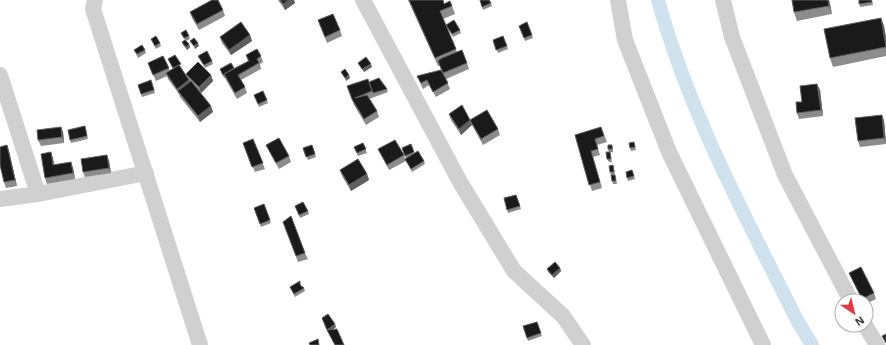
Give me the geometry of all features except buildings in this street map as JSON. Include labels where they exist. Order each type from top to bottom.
[{"type":"street","points":[[95,0],[93,9],[200,345]]},
{"type":"street","points":[[363,0],[460,182],[514,271],[562,316],[583,345]]},
{"type":"street","points":[[618,0],[625,40],[669,152],[763,345]]},
{"type":"street","points":[[723,0],[732,37],[786,175],[847,293]]},
{"type":"street","points":[[0,75],[38,194]]},
{"type":"street","points":[[0,199],[38,194],[146,173]]},
{"type":"street","points":[[870,333],[877,345]]},
{"type":"waterway","points":[[658,0],[671,42],[702,124],[739,204],[798,322],[812,345]]}]
